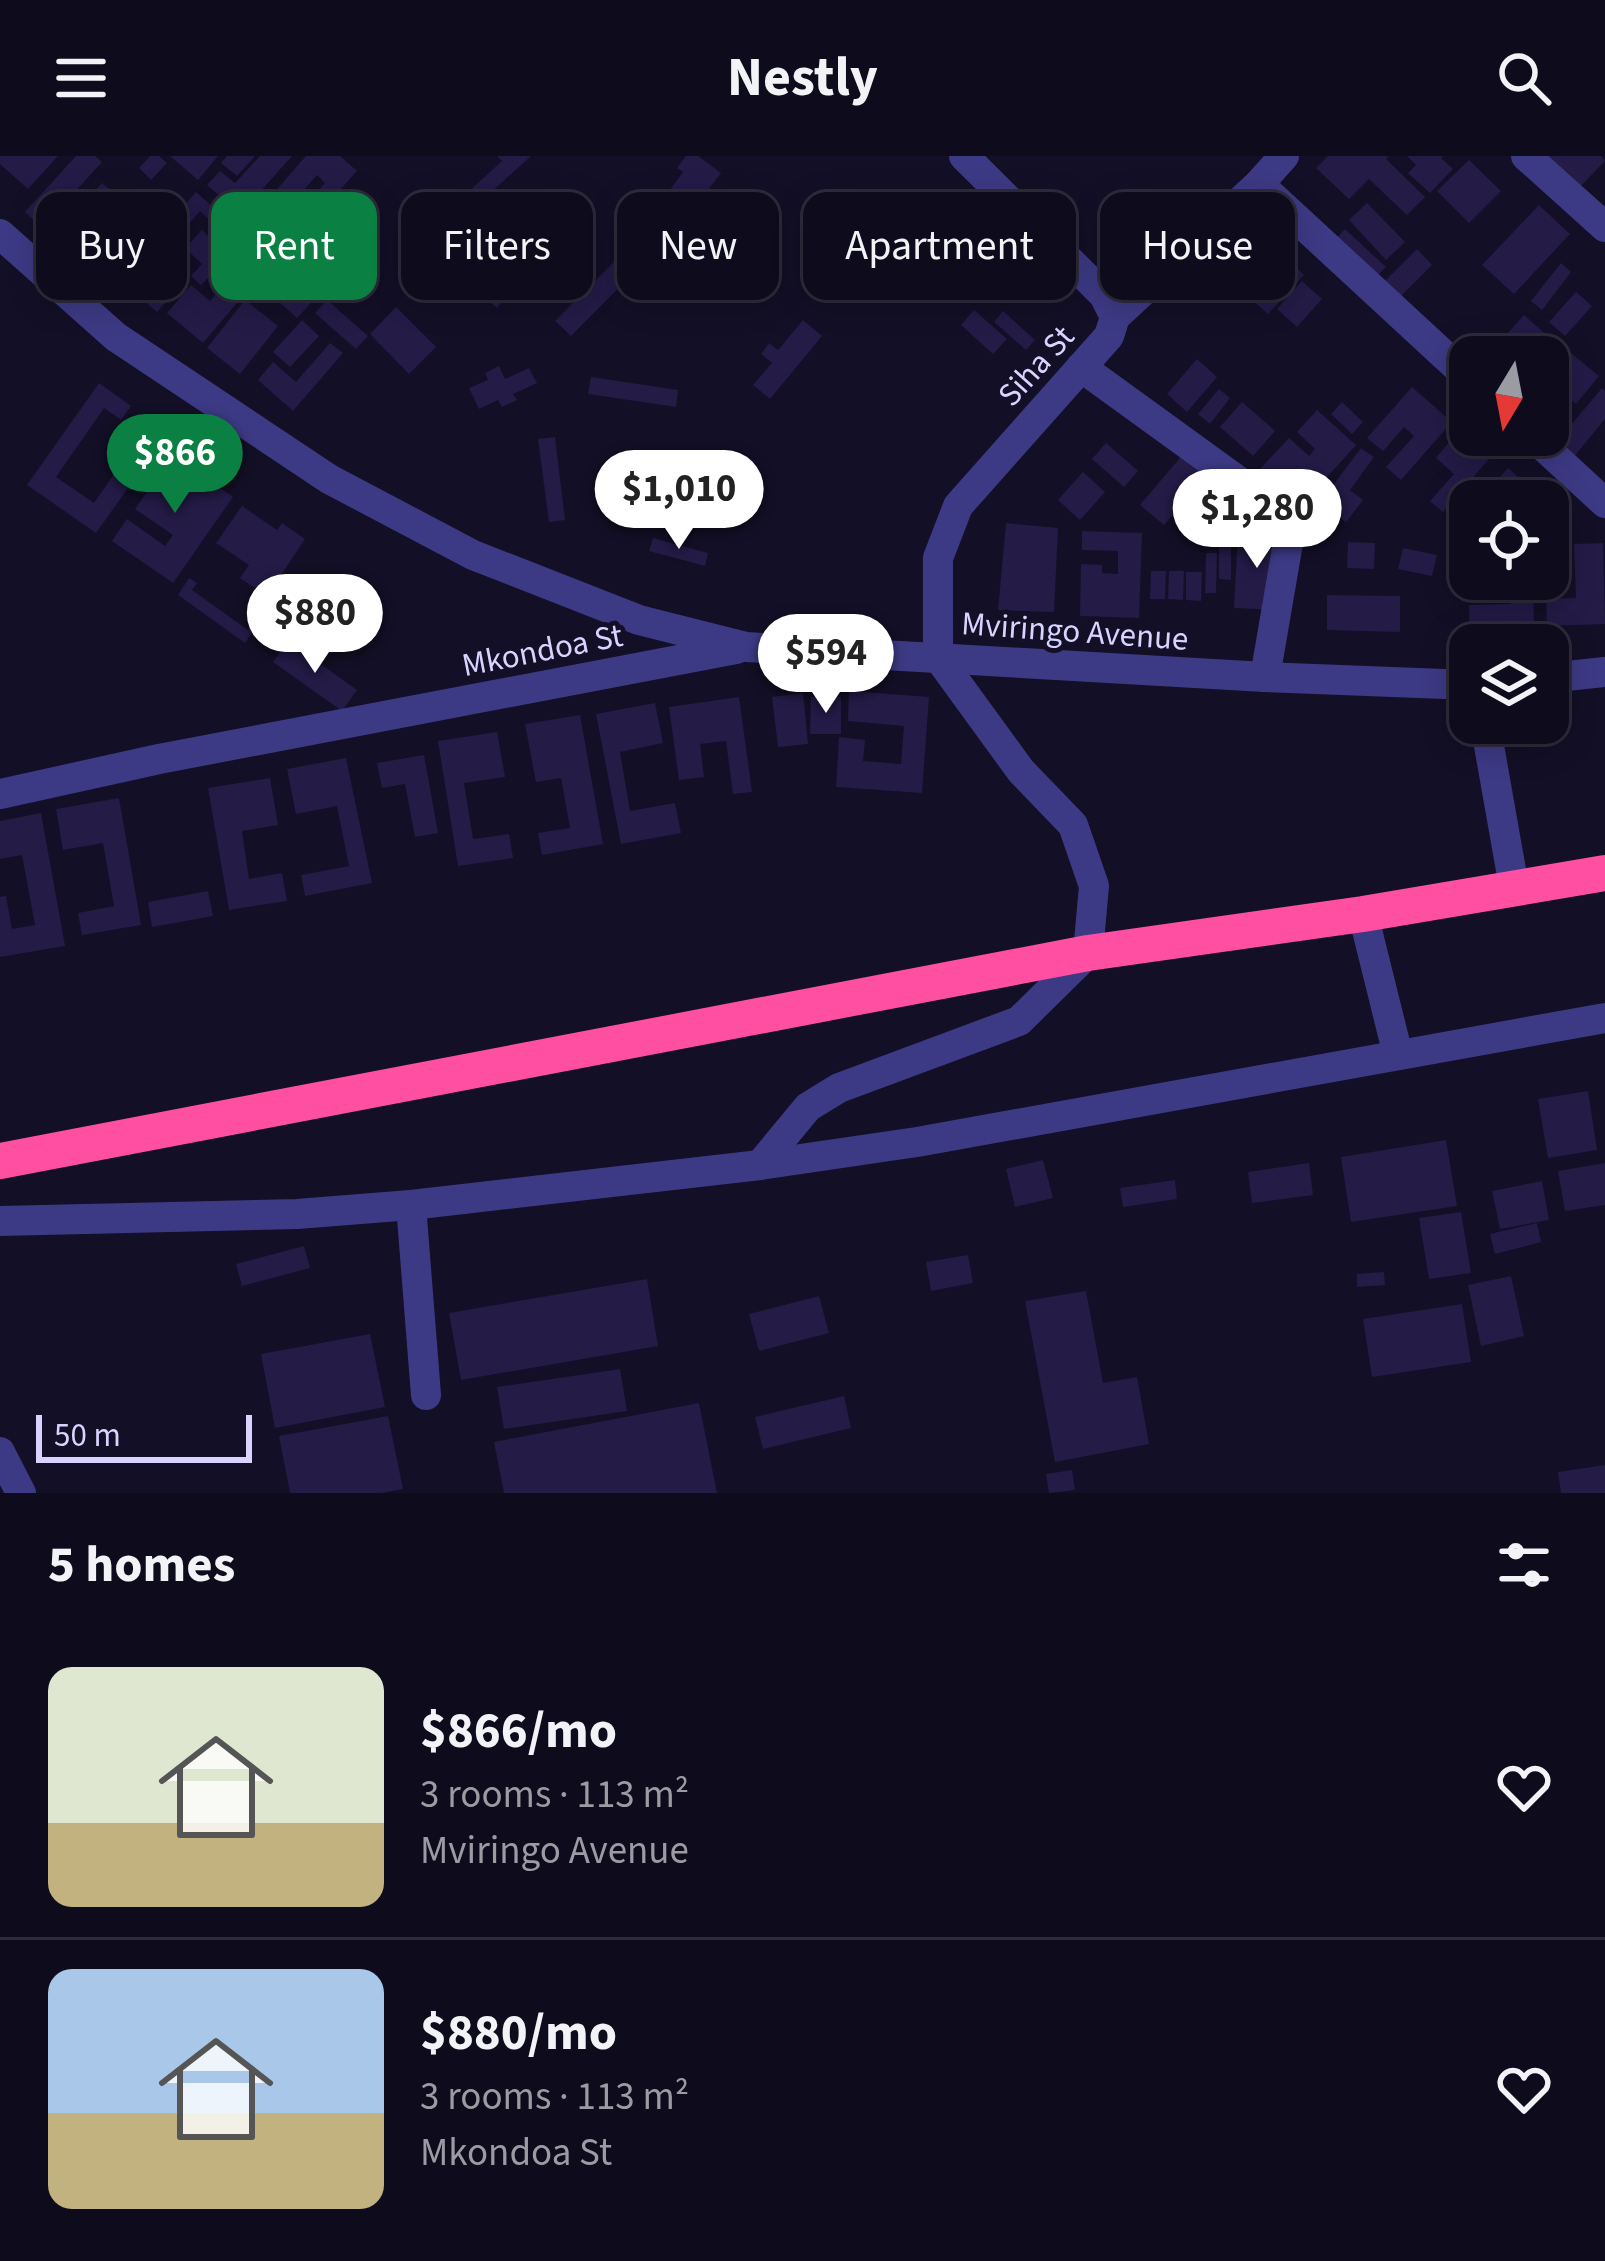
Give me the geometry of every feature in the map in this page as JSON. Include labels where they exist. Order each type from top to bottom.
[{"type":"highway","points":[[0,1160],[1088,953],[1605,873]]},
{"type":"street","name":"Siha St","points":[[938,657],[938,558],[958,506],[1108,336],[1115,317],[1104,295],[964,156]]},
{"type":"street","points":[[1115,317],[1284,156]]},
{"type":"street","points":[[1526,156],[1605,227]]},
{"type":"street","points":[[1258,184],[1449,360]]},
{"type":"street","name":"Mviringo Avenue","points":[[0,234],[116,337],[329,479],[473,555],[639,620],[746,647],[1449,684]]},
{"type":"street","points":[[1081,367],[1263,499],[1284,527],[1288,543],[1265,677]]},
{"type":"street","points":[[1554,456],[1605,503]]},
{"type":"street","name":"Mkondoa St","points":[[0,794],[746,647]]},
{"type":"street","points":[[760,1165],[808,1107],[839,1088],[1019,1021],[1088,953],[1094,886],[1073,825],[1021,771],[938,657]]},
{"type":"street","points":[[1569,676],[1605,672]]},
{"type":"street","points":[[1489,744],[1514,887]]},
{"type":"street","points":[[1363,914],[1397,1055]]},
{"type":"street","points":[[0,1221],[298,1214],[760,1165],[917,1142],[1605,1018]]},
{"type":"street","points":[[410,1205],[426,1395]]},
{"type":"street","points":[[0,1452],[21,1493]]},
{"type":"building","points":[[0,156],[58,156],[28,189],[0,164]]},
{"type":"building","points":[[76,156],[95,156],[102,162],[75,192],[43,192]]},
{"type":"building","points":[[150,156],[167,163],[151,180],[139,168]]},
{"type":"building","points":[[170,156],[218,156],[198,180]]},
{"type":"building","points":[[227,156],[255,156],[237,176],[221,163]]},
{"type":"building","points":[[260,156],[292,156],[260,192],[215,192],[207,185],[220,171],[235,183]]},
{"type":"building","points":[[306,156],[340,156],[357,171],[338,192],[317,192],[325,183],[317,175],[302,192],[274,192]]},
{"type":"building","points":[[497,156],[531,156],[491,192],[468,192],[502,161]]},
{"type":"building","points":[[686,156],[698,156],[721,173],[707,192],[677,192],[671,188],[683,172],[677,168]]},
{"type":"building","points":[[1328,156],[1389,156],[1386,159],[1425,197],[1407,215],[1369,179],[1349,199],[1316,168]]},
{"type":"building","points":[[1407,156],[1443,156],[1453,169],[1430,193],[1408,173],[1416,165]]},
{"type":"building","points":[[1545,156],[1601,156],[1605,161],[1574,193]]},
{"type":"building","points":[[1469,160],[1501,191],[1469,223],[1437,191]]},
{"type":"building","points":[[196,192],[211,205],[211,221],[200,211],[187,226],[187,202]]},
{"type":"building","points":[[36,200],[36,222],[25,212]]},
{"type":"building","points":[[1367,203],[1405,242],[1386,260],[1349,220]]},
{"type":"building","points":[[1539,205],[1570,234],[1514,294],[1482,265]]},
{"type":"building","points":[[1345,229],[1386,267],[1373,280],[1332,243]]},
{"type":"building","points":[[202,230],[211,238],[211,275],[201,285],[191,276],[202,264],[187,246]]},
{"type":"building","points":[[1417,249],[1432,265],[1395,302],[1380,286]]},
{"type":"building","points":[[617,259],[617,289],[571,336],[555,321],[576,300],[593,300],[593,283]]},
{"type":"building","points":[[1561,263],[1571,272],[1542,310],[1531,301]]},
{"type":"building","points":[[1302,281],[1322,299],[1297,327],[1277,309],[1285,300],[1295,300],[1295,289]]},
{"type":"building","points":[[191,285],[210,301],[239,300],[203,343],[167,313],[178,300],[187,300]]},
{"type":"building","points":[[1576,292],[1592,306],[1565,336],[1549,322]]},
{"type":"building","points":[[144,300],[168,300],[157,312]]},
{"type":"building","points":[[245,300],[278,326],[240,374],[207,348]]},
{"type":"building","points":[[279,300],[314,300],[297,318]]},
{"type":"building","points":[[327,300],[368,336],[356,349],[315,313]]},
{"type":"building","points":[[1252,300],[1281,300],[1268,314]]},
{"type":"building","points":[[396,307],[436,347],[409,374],[370,334]]},
{"type":"building","points":[[974,310],[1007,339],[993,354],[961,325]]},
{"type":"building","points":[[1003,311],[1035,340],[1026,350],[994,322]]},
{"type":"building","points":[[1524,315],[1548,336],[1505,336]]},
{"type":"building","points":[[302,320],[319,336],[290,367],[273,352]]},
{"type":"building","points":[[803,320],[822,336],[770,399],[753,385],[772,363],[761,354],[769,343],[778,350]]},
{"type":"building","points":[[330,343],[343,353],[293,411],[258,380],[273,362],[296,382]]},
{"type":"building","points":[[1569,352],[1599,376],[1576,404],[1569,398]]},
{"type":"building","points":[[1197,359],[1217,377],[1187,412],[1167,394]]},
{"type":"building","points":[[499,366],[505,379],[529,368],[537,383],[513,394],[517,400],[502,407],[498,400],[479,409],[469,388],[488,380],[485,373]]},
{"type":"building","points":[[591,377],[678,390],[676,407],[588,394]]},
{"type":"building","points":[[99,383],[131,406],[121,420],[104,408],[56,477],[94,503],[122,463],[138,474],[96,533],[27,485]]},
{"type":"building","points":[[1412,387],[1449,419],[1449,425],[1401,480],[1386,467],[1414,436],[1404,427],[1383,451],[1367,438]]},
{"type":"building","points":[[1602,388],[1605,419],[1572,459],[1569,427]]},
{"type":"building","points":[[1219,389],[1230,398],[1210,424],[1198,414]]},
{"type":"building","points":[[1242,402],[1275,431],[1253,456],[1220,427]]},
{"type":"building","points":[[1342,402],[1363,422],[1352,434],[1331,414]]},
{"type":"building","points":[[1317,410],[1356,445],[1300,507],[1258,471],[1289,438],[1309,456],[1315,449],[1297,432]]},
{"type":"building","points":[[146,415],[168,430],[145,461],[137,455],[150,436],[138,426]]},
{"type":"building","points":[[555,437],[565,520],[549,522],[538,439]]},
{"type":"building","points":[[1106,443],[1138,471],[1124,487],[1092,459]]},
{"type":"building","points":[[1449,443],[1449,456],[1491,456],[1471,480],[1449,480],[1449,505],[1443,512],[1430,501],[1454,474],[1436,458]]},
{"type":"building","points":[[178,448],[209,470],[204,477],[233,497],[173,583],[112,541],[127,519],[165,546],[173,535],[135,509]]},
{"type":"building","points":[[1361,448],[1374,457],[1350,490],[1363,500],[1346,522],[1320,503]]},
{"type":"building","points":[[1185,452],[1245,503],[1233,518],[1196,487],[1164,525],[1140,505]]},
{"type":"building","points":[[703,460],[756,475],[751,492],[698,477]]},
{"type":"building","points":[[1508,468],[1520,479],[1519,480],[1497,480]]},
{"type":"building","points":[[1083,472],[1105,492],[1080,520],[1058,500]]},
{"type":"building","points":[[242,506],[277,530],[282,523],[305,539],[267,596],[240,578],[249,565],[216,543]]},
{"type":"building","points":[[1006,523],[1058,528],[1054,612],[998,610]]},
{"type":"building","points":[[1082,531],[1142,533],[1139,618],[1080,616],[1081,564],[1102,565],[1102,573],[1118,574],[1118,551],[1082,550]]},
{"type":"building","points":[[1238,532],[1279,533],[1276,610],[1234,608]]},
{"type":"building","points":[[653,538],[708,553],[705,566],[649,551]]},
{"type":"building","points":[[1219,541],[1231,541],[1231,580],[1219,579]]},
{"type":"building","points":[[1348,542],[1375,543],[1374,569],[1347,568]]},
{"type":"building","points":[[1603,543],[1605,624],[1547,624],[1546,600],[1576,598],[1574,544]]},
{"type":"building","points":[[1403,548],[1437,555],[1432,576],[1398,569]]},
{"type":"building","points":[[1206,553],[1217,553],[1216,593],[1205,593]]},
{"type":"building","points":[[1151,571],[1166,571],[1165,599],[1150,599]]},
{"type":"building","points":[[1169,571],[1184,571],[1183,600],[1168,599]]},
{"type":"building","points":[[1186,572],[1202,572],[1201,601],[1186,600]]},
{"type":"building","points":[[189,578],[197,583],[192,590],[248,630],[252,624],[256,627],[245,643],[178,595]]},
{"type":"building","points":[[1327,595],[1400,596],[1400,632],[1327,630]]},
{"type":"building","points":[[1511,600],[1533,600],[1534,624],[1470,624],[1469,605],[1511,604]]},
{"type":"building","points":[[288,641],[357,690],[342,711],[273,662]]},
{"type":"building","points":[[849,691],[929,697],[922,793],[836,787],[839,737],[865,740],[863,761],[901,764],[904,726],[848,721]]},
{"type":"building","points":[[803,693],[808,744],[778,747],[772,697]]},
{"type":"building","points":[[739,697],[752,792],[733,794],[726,741],[700,744],[704,777],[679,780],[669,707]]},
{"type":"building","points":[[811,697],[841,697],[841,734],[810,734]]},
{"type":"building","points":[[655,703],[663,743],[620,752],[630,811],[675,803],[681,833],[621,844],[596,714]]},
{"type":"building","points":[[580,715],[603,844],[542,855],[538,833],[570,828],[561,778],[536,782],[525,724]]},
{"type":"building","points":[[497,732],[505,777],[464,783],[473,839],[509,834],[513,858],[458,866],[438,741]]},
{"type":"building","points":[[424,755],[438,833],[415,837],[405,784],[382,788],[377,763]]},
{"type":"building","points":[[346,758],[372,883],[305,896],[301,875],[349,866],[337,806],[296,814],[287,769]]},
{"type":"building","points":[[270,778],[278,825],[242,831],[249,879],[282,873],[287,901],[229,910],[208,788]]},
{"type":"building","points":[[119,798],[141,925],[82,935],[78,913],[114,906],[103,843],[63,850],[56,809]]},
{"type":"building","points":[[41,813],[65,946],[0,957],[0,897],[6,896],[12,929],[35,925],[22,855],[0,859],[0,821]]},
{"type":"building","points":[[208,891],[213,916],[152,927],[148,902]]},
{"type":"building","points":[[1588,1091],[1597,1150],[1548,1158],[1538,1099]]},
{"type":"building","points":[[1446,1140],[1457,1206],[1351,1222],[1341,1157]]},
{"type":"building","points":[[1043,1160],[1053,1198],[1015,1207],[1006,1169]]},
{"type":"building","points":[[1309,1163],[1313,1195],[1252,1203],[1248,1172]]},
{"type":"building","points":[[1605,1163],[1605,1205],[1565,1211],[1558,1171]]},
{"type":"building","points":[[1175,1180],[1177,1199],[1123,1207],[1120,1188]]},
{"type":"building","points":[[1542,1181],[1549,1220],[1500,1229],[1492,1191]]},
{"type":"building","points":[[1461,1212],[1471,1273],[1429,1279],[1419,1218]]},
{"type":"building","points":[[1537,1223],[1541,1242],[1495,1254],[1490,1234]]},
{"type":"building","points":[[304,1246],[310,1268],[242,1286],[236,1264]]},
{"type":"building","points":[[968,1255],[973,1283],[931,1291],[926,1262]]},
{"type":"building","points":[[1384,1272],[1385,1285],[1357,1287],[1357,1274]]},
{"type":"building","points":[[1511,1276],[1524,1336],[1481,1346],[1468,1285]]},
{"type":"building","points":[[647,1279],[658,1346],[461,1380],[449,1313]]},
{"type":"building","points":[[1086,1291],[1103,1383],[1137,1377],[1149,1444],[1055,1462],[1025,1301]]},
{"type":"building","points":[[819,1296],[829,1333],[759,1351],[749,1314]]},
{"type":"building","points":[[1462,1304],[1471,1362],[1372,1377],[1363,1319]]},
{"type":"building","points":[[370,1334],[385,1407],[275,1428],[261,1354]]},
{"type":"building","points":[[620,1369],[627,1411],[504,1429],[497,1387]]},
{"type":"building","points":[[844,1396],[851,1428],[763,1449],[755,1417]]},
{"type":"building","points":[[699,1403],[717,1493],[504,1493],[494,1442]]},
{"type":"building","points":[[388,1416],[403,1489],[290,1493],[279,1436]]},
{"type":"building","points":[[1605,1465],[1605,1493],[1561,1493],[1558,1472]]},
{"type":"building","points":[[1072,1470],[1075,1490],[1049,1493],[1046,1474]]}]
